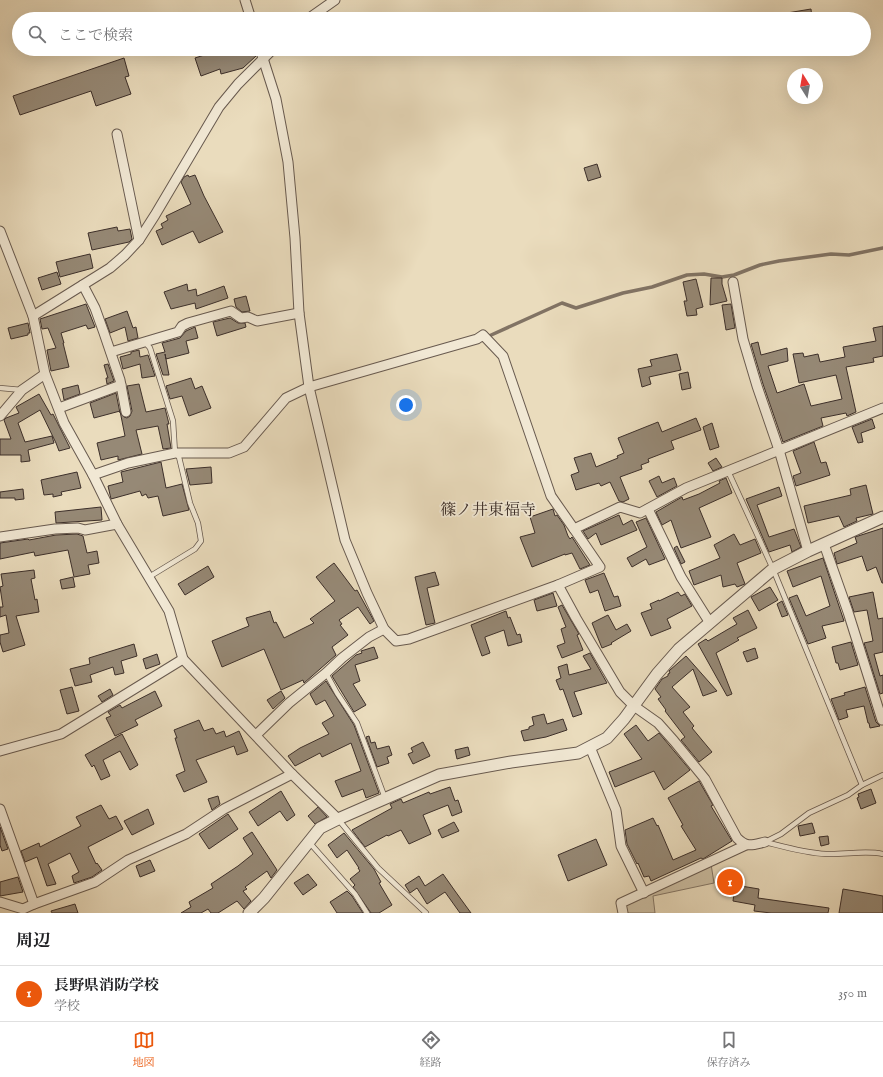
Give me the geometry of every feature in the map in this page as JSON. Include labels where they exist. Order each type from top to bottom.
[{"type":"street","points":[[245,0],[249,12]]},
{"type":"street","points":[[318,12],[335,0]]},
{"type":"street","points":[[33,316],[110,268],[139,240],[219,107],[259,56]]},
{"type":"street","points":[[93,475],[128,463],[175,454],[229,453],[244,447],[286,398],[309,387],[477,339],[483,334],[503,356],[551,496],[600,567],[558,585],[409,639],[396,641],[384,630],[366,593],[345,540],[309,387],[298,313],[295,238],[288,162],[276,99],[262,56]]},
{"type":"street","points":[[117,134],[139,240]]},
{"type":"street","points":[[0,231],[33,316],[45,374],[59,408],[117,524],[169,611],[183,659],[292,774],[338,819]]},
{"type":"street","points":[[733,282],[743,339],[779,450],[808,551]]},
{"type":"street","points":[[83,285],[95,308],[111,352],[121,385],[126,412]]},
{"type":"street","points":[[111,352],[178,332],[182,326],[188,323],[231,311],[241,318],[248,316],[257,321],[298,313]]},
{"type":"street","points":[[0,416],[22,390],[45,374]]},
{"type":"street","points":[[59,408],[121,385]]},
{"type":"street","points":[[574,529],[620,507],[640,513],[686,488],[883,408]]},
{"type":"street","points":[[648,509],[681,577],[710,623]]},
{"type":"street","points":[[250,913],[264,898],[320,828],[338,819],[438,775],[511,762],[578,753],[607,738],[624,719],[657,674],[679,649],[773,569],[808,551],[883,517]]},
{"type":"street","points":[[0,538],[55,529],[78,528],[86,530],[117,524]]},
{"type":"street","points":[[824,544],[848,612],[882,721]]},
{"type":"street","points":[[558,585],[620,692],[634,706],[658,723],[692,763],[705,780],[737,838],[742,844],[749,846],[765,842]]},
{"type":"street","points":[[256,735],[289,703],[369,637],[384,630]]},
{"type":"street","points":[[0,751],[61,734],[183,659]]},
{"type":"street","points":[[590,747],[616,810],[621,846],[644,893]]},
{"type":"street","points":[[0,902],[24,911],[34,904],[95,882],[128,860],[186,834],[224,809],[292,774]]},
{"type":"street","points":[[0,809],[34,904]]},
{"type":"street","points":[[623,913],[621,903],[746,845]]},
{"type":"lane","points":[[145,342],[150,348],[173,421],[175,454],[179,457],[190,502],[198,523],[201,541],[195,548],[150,577]]},
{"type":"lane","points":[[0,388],[22,390]]},
{"type":"lane","points":[[728,471],[773,569],[862,785]]},
{"type":"lane","points":[[326,673],[357,723],[385,798]]},
{"type":"lane","points":[[765,842],[781,834],[810,813],[848,795],[862,785],[883,775]]},
{"type":"lane","points":[[338,819],[378,868],[426,913]]},
{"type":"lane","points":[[309,842],[355,894],[367,913]]},
{"type":"lane","points":[[765,842],[806,852],[828,854],[860,852],[883,854]]},
{"type":"shaded area","points":[[711,864],[714,883],[653,896],[655,913],[627,913],[626,904]]},
{"type":"building","points":[[811,9],[811,12],[793,12]]},
{"type":"building","points":[[201,56],[256,56],[243,68],[221,74],[220,69],[201,76],[195,58]]},
{"type":"building","points":[[124,58],[129,76],[125,77],[131,94],[96,106],[91,91],[20,115],[13,96]]},
{"type":"building","points":[[597,164],[601,177],[588,181],[584,168]]},
{"type":"building","points":[[188,175],[189,177],[195,175],[223,232],[199,243],[193,231],[162,245],[156,231],[163,228],[161,224],[168,220],[166,216],[191,204],[181,182],[184,177]]},
{"type":"building","points":[[117,227],[118,231],[130,229],[132,239],[129,242],[92,250],[88,233]]},
{"type":"building","points":[[90,254],[93,268],[60,277],[56,262]]},
{"type":"building","points":[[57,272],[61,284],[42,290],[38,278]]},
{"type":"building","points":[[711,278],[722,278],[722,284],[727,301],[710,305]]},
{"type":"building","points":[[696,279],[703,307],[696,309],[697,315],[687,316],[684,301],[687,301],[683,282]]},
{"type":"building","points":[[187,284],[188,291],[196,289],[197,296],[224,286],[228,298],[196,309],[195,303],[171,309],[164,292]]},
{"type":"building","points":[[246,296],[250,311],[242,312],[236,307],[234,299]]},
{"type":"building","points":[[86,304],[95,327],[88,329],[86,325],[61,333],[69,367],[51,371],[47,350],[56,348],[48,328],[42,329],[40,319]]},
{"type":"building","points":[[731,304],[735,328],[726,330],[722,305]]},
{"type":"building","points":[[127,311],[133,328],[136,327],[138,338],[128,341],[125,327],[110,333],[105,319]]},
{"type":"building","points":[[230,318],[238,323],[245,323],[246,327],[217,336],[213,322]]},
{"type":"building","points":[[28,323],[30,333],[28,333],[28,335],[11,339],[8,328]]},
{"type":"building","points":[[883,326],[883,356],[873,358],[874,362],[846,367],[856,412],[847,416],[846,413],[821,418],[823,426],[783,442],[751,344],[758,342],[761,355],[787,348],[788,361],[768,366],[777,393],[804,384],[811,406],[842,399],[836,375],[799,383],[793,354],[803,353],[804,357],[818,354],[820,362],[845,357],[843,347],[876,341],[873,328]]},
{"type":"building","points":[[195,327],[198,338],[186,341],[189,353],[166,359],[165,354],[169,375],[163,375],[156,354],[165,352],[162,343],[180,338],[186,331]]},
{"type":"building","points":[[139,350],[140,357],[148,355],[155,376],[142,378],[140,364],[123,369],[120,357]]},
{"type":"building","points":[[677,354],[681,370],[649,377],[651,384],[642,387],[638,369],[652,366],[650,360]]},
{"type":"building","points":[[108,364],[114,381],[107,384],[106,378],[108,378],[104,365]]},
{"type":"building","points":[[688,372],[691,388],[682,390],[679,374]]},
{"type":"building","points":[[191,378],[195,389],[202,386],[211,408],[189,416],[182,396],[170,399],[166,386]]},
{"type":"building","points":[[139,384],[146,412],[165,408],[169,424],[167,424],[171,448],[163,449],[158,426],[136,430],[142,454],[118,460],[118,456],[101,460],[97,443],[125,436],[120,414],[127,418],[130,416],[132,411],[127,386]]},
{"type":"building","points":[[78,385],[80,394],[64,400],[62,389]]},
{"type":"building","points":[[116,393],[120,411],[94,418],[90,403]]},
{"type":"building","points":[[39,394],[51,415],[53,414],[70,448],[59,451],[40,410],[18,423],[25,442],[52,436],[54,443],[28,450],[30,461],[21,462],[21,455],[0,455],[0,439],[11,439],[4,420],[19,413],[16,407]]},
{"type":"building","points":[[696,418],[701,430],[671,441],[674,449],[648,459],[649,462],[641,465],[642,469],[620,477],[629,499],[623,502],[619,501],[610,482],[601,486],[599,483],[576,490],[571,475],[579,472],[574,458],[591,453],[596,467],[618,458],[617,456],[624,453],[618,438],[658,422],[662,432]]},
{"type":"building","points":[[872,419],[875,428],[861,433],[863,442],[858,443],[852,427]]},
{"type":"building","points":[[712,423],[719,447],[710,450],[703,427]]},
{"type":"building","points":[[814,442],[821,463],[826,462],[830,475],[796,486],[793,476],[801,473],[793,451]]},
{"type":"building","points":[[716,458],[722,467],[713,471],[708,463]]},
{"type":"building","points":[[161,462],[166,488],[182,484],[189,510],[163,516],[158,496],[148,498],[146,494],[142,496],[140,491],[111,499],[108,486],[123,482],[121,472]]},
{"type":"building","points":[[211,467],[212,483],[190,485],[186,469]]},
{"type":"building","points":[[77,472],[81,488],[61,492],[62,495],[53,497],[53,494],[44,495],[41,480]]},
{"type":"building","points":[[659,476],[662,483],[674,478],[677,486],[657,497],[649,481]]},
{"type":"building","points":[[726,478],[732,493],[699,508],[711,537],[681,548],[671,520],[662,525],[656,512],[682,497],[683,500],[699,494],[720,483],[719,481]]},
{"type":"building","points":[[866,485],[873,514],[856,518],[857,521],[844,527],[839,516],[808,523],[804,506],[851,495],[850,489]]},
{"type":"building","points":[[779,487],[782,496],[757,505],[769,537],[794,529],[801,547],[792,552],[790,545],[769,552],[746,499]]},
{"type":"building","points":[[23,489],[24,499],[15,500],[15,498],[0,498],[0,492]]},
{"type":"building","points":[[101,507],[102,520],[56,523],[55,512]]},
{"type":"building","points":[[553,509],[555,516],[557,515],[564,525],[568,536],[570,539],[572,537],[590,565],[580,569],[572,553],[565,554],[532,567],[520,537],[535,533],[530,517]]},
{"type":"building","points":[[619,515],[623,525],[632,520],[637,530],[601,545],[596,533],[588,539],[583,531]]},
{"type":"building","points":[[646,518],[665,559],[649,565],[646,559],[632,567],[627,558],[647,547],[636,522]]},
{"type":"building","points":[[883,528],[883,583],[876,567],[867,571],[862,556],[837,564],[834,553],[857,543],[855,537]]},
{"type":"building","points":[[77,534],[83,536],[87,553],[97,551],[99,563],[88,565],[90,574],[74,577],[68,550],[35,556],[34,552],[0,559],[0,543],[56,535]]},
{"type":"building","points":[[734,534],[740,545],[755,539],[761,553],[737,563],[745,584],[737,587],[735,584],[723,587],[721,575],[694,585],[689,571],[720,558],[714,545]]},
{"type":"building","points":[[677,546],[685,562],[681,564],[674,548]]},
{"type":"building","points":[[823,558],[844,621],[822,626],[826,638],[808,644],[789,598],[797,595],[806,616],[830,606],[821,576],[793,587],[787,571]]},
{"type":"building","points":[[334,563],[355,591],[357,590],[374,621],[370,624],[358,607],[339,620],[342,624],[340,625],[348,635],[332,647],[336,655],[304,683],[303,680],[281,690],[264,649],[222,667],[212,641],[249,626],[246,618],[270,611],[274,623],[276,622],[284,638],[314,623],[310,619],[335,601],[316,577]]},
{"type":"building","points":[[208,566],[214,577],[185,595],[178,584]]},
{"type":"building","points":[[34,570],[35,578],[31,579],[39,612],[16,616],[25,645],[3,652],[0,642],[0,635],[9,633],[6,615],[0,617],[0,607],[3,607],[0,587],[3,586],[1,574]]},
{"type":"building","points":[[435,572],[439,585],[427,588],[435,623],[426,625],[415,577]]},
{"type":"building","points":[[604,573],[614,597],[618,596],[621,606],[605,611],[598,590],[590,593],[585,580]]},
{"type":"building","points":[[73,577],[75,587],[62,589],[60,580]]},
{"type":"building","points":[[770,587],[778,600],[759,611],[751,597]]},
{"type":"building","points":[[678,592],[681,596],[685,594],[692,606],[667,619],[671,628],[651,636],[641,613],[652,609],[650,604]]},
{"type":"building","points":[[873,592],[878,619],[883,618],[883,652],[874,654],[880,676],[883,675],[883,693],[880,694],[864,643],[873,641],[867,610],[854,612],[849,597]]},
{"type":"building","points":[[553,593],[557,606],[537,611],[534,600]]},
{"type":"building","points":[[782,601],[788,615],[782,617],[777,604]]},
{"type":"building","points":[[562,605],[579,634],[577,635],[583,650],[562,658],[557,646],[565,643],[561,629],[566,627],[558,607]]},
{"type":"building","points":[[748,610],[757,628],[737,638],[739,640],[716,653],[732,694],[727,696],[698,644],[706,639],[708,641],[737,624],[733,618]]},
{"type":"building","points":[[506,611],[517,635],[520,634],[522,642],[508,646],[504,630],[485,637],[490,653],[482,656],[471,625]]},
{"type":"building","points":[[608,615],[616,630],[627,624],[631,631],[611,643],[612,644],[602,648],[592,623]]},
{"type":"building","points":[[851,642],[858,665],[840,670],[838,663],[836,663],[832,647]]},
{"type":"building","points":[[134,644],[137,656],[121,661],[124,673],[115,675],[113,667],[90,675],[92,682],[75,686],[70,669],[90,664],[89,658]]},
{"type":"building","points":[[374,647],[378,658],[355,665],[360,681],[353,684],[366,705],[354,712],[332,676],[356,655],[362,653],[361,651]]},
{"type":"building","points":[[755,648],[758,658],[747,662],[743,652]]},
{"type":"building","points":[[590,653],[607,683],[574,692],[582,714],[573,717],[563,689],[560,690],[556,680],[561,678],[558,667],[567,664],[569,675],[591,669],[583,656]]},
{"type":"building","points":[[157,654],[160,664],[146,669],[143,659]]},
{"type":"building","points":[[686,656],[717,691],[703,696],[693,669],[672,687],[690,707],[683,712],[694,726],[692,728],[712,752],[699,762],[681,740],[685,737],[665,711],[666,710],[658,699],[661,697],[655,689],[662,679],[668,676],[670,673],[669,671]]},
{"type":"building","points":[[326,681],[354,725],[379,793],[366,798],[363,789],[342,797],[335,781],[361,771],[351,743],[322,757],[320,753],[295,766],[288,756],[300,748],[329,734],[322,723],[334,716],[325,700],[316,705],[310,694]]},
{"type":"building","points":[[72,687],[79,711],[67,714],[60,690]]},
{"type":"building","points":[[865,687],[876,722],[880,726],[870,728],[864,706],[846,710],[848,717],[839,720],[831,699],[845,695],[844,693]]},
{"type":"building","points":[[110,689],[113,695],[102,702],[98,696]]},
{"type":"building","points":[[155,691],[162,706],[135,720],[138,725],[115,736],[106,718],[111,716],[108,712],[120,705],[122,708]]},
{"type":"building","points":[[281,691],[285,698],[273,709],[267,700]]},
{"type":"building","points":[[544,714],[547,724],[563,719],[567,730],[546,737],[524,741],[521,731],[529,729],[529,727],[534,725],[532,717]]},
{"type":"building","points":[[199,720],[204,731],[213,728],[216,734],[224,731],[226,737],[239,731],[248,751],[237,755],[234,746],[196,760],[207,782],[184,792],[176,775],[185,771],[174,730]]},
{"type":"building","points":[[636,725],[648,741],[659,733],[690,770],[664,790],[654,771],[615,787],[609,772],[642,759],[624,734]]},
{"type":"building","points":[[122,734],[138,765],[130,770],[120,751],[103,760],[110,776],[101,780],[94,765],[92,767],[85,755]]},
{"type":"building","points":[[369,736],[371,743],[375,742],[377,749],[389,746],[392,755],[387,757],[389,763],[377,767],[366,737]]},
{"type":"building","points":[[423,742],[430,756],[413,764],[408,754],[413,752],[411,748]]},
{"type":"building","points":[[468,747],[470,755],[457,759],[455,750]]},
{"type":"building","points":[[699,781],[713,805],[711,806],[732,841],[703,859],[701,858],[651,881],[649,876],[644,877],[638,863],[637,864],[627,844],[625,830],[653,818],[657,826],[658,825],[673,860],[696,850],[681,826],[683,825],[668,798]]},
{"type":"building","points":[[450,787],[455,801],[458,800],[462,812],[452,816],[448,805],[423,815],[431,834],[409,844],[401,830],[388,836],[387,835],[365,847],[352,830],[392,808],[390,804],[401,799],[403,803],[429,792],[430,794]]},
{"type":"building","points":[[871,789],[876,803],[861,809],[857,798],[859,797],[858,794]]},
{"type":"building","points":[[281,791],[295,815],[287,821],[280,811],[258,826],[249,812]]},
{"type":"building","points":[[218,796],[220,804],[212,810],[208,799]]},
{"type":"building","points":[[101,805],[109,819],[116,816],[123,829],[88,847],[96,864],[97,863],[102,870],[92,877],[74,883],[72,876],[79,872],[70,853],[48,864],[56,884],[47,886],[37,857],[25,862],[21,851],[39,843],[40,847],[81,826],[76,817]]},
{"type":"building","points":[[318,807],[327,817],[315,824],[308,816]]},
{"type":"building","points":[[148,809],[154,824],[132,835],[124,821]]},
{"type":"building","points":[[228,814],[238,829],[209,849],[199,834]]},
{"type":"building","points":[[454,822],[459,831],[442,838],[438,830]]},
{"type":"building","points":[[812,823],[815,833],[800,836],[798,826]]},
{"type":"building","points":[[0,827],[8,849],[2,851],[0,845]]},
{"type":"building","points":[[252,832],[277,870],[271,878],[267,871],[245,887],[247,889],[243,891],[251,901],[244,909],[237,901],[218,913],[211,913],[208,909],[201,913],[181,913],[191,907],[189,902],[213,888],[211,884],[253,854],[243,838]]},
{"type":"building","points":[[344,833],[374,869],[381,882],[379,883],[392,905],[379,913],[371,913],[353,887],[355,885],[350,879],[360,871],[347,850],[337,858],[328,845]]},
{"type":"building","points":[[828,836],[829,844],[821,846],[819,837]]},
{"type":"building","points":[[596,839],[607,865],[568,881],[558,855]]},
{"type":"building","points":[[150,860],[155,871],[140,877],[136,866]]},
{"type":"building","points":[[308,874],[317,885],[303,895],[294,883]]},
{"type":"building","points":[[443,874],[471,913],[460,913],[445,892],[427,904],[417,888],[410,893],[405,885],[419,876],[425,886]]},
{"type":"building","points":[[18,877],[23,892],[0,896],[0,882]]},
{"type":"building","points":[[735,885],[759,889],[758,898],[829,908],[828,913],[771,913],[754,911],[755,905],[733,901]]},
{"type":"building","points":[[843,889],[883,896],[883,913],[839,913]]},
{"type":"building","points":[[347,891],[363,913],[337,913],[330,902]]},
{"type":"building","points":[[75,904],[78,913],[52,913],[51,911]]},
{"type":"waterway","points":[[489,336],[562,303],[576,308],[623,293],[652,287],[687,275],[704,274],[722,277],[734,275],[760,265],[779,261],[831,254],[849,255],[883,248]]},
{"type":"place","name":"長野県消防学校","points":[[730,882]]},
{"type":"district","name":"篠ノ井東福寺","points":[[488,511]]}]
